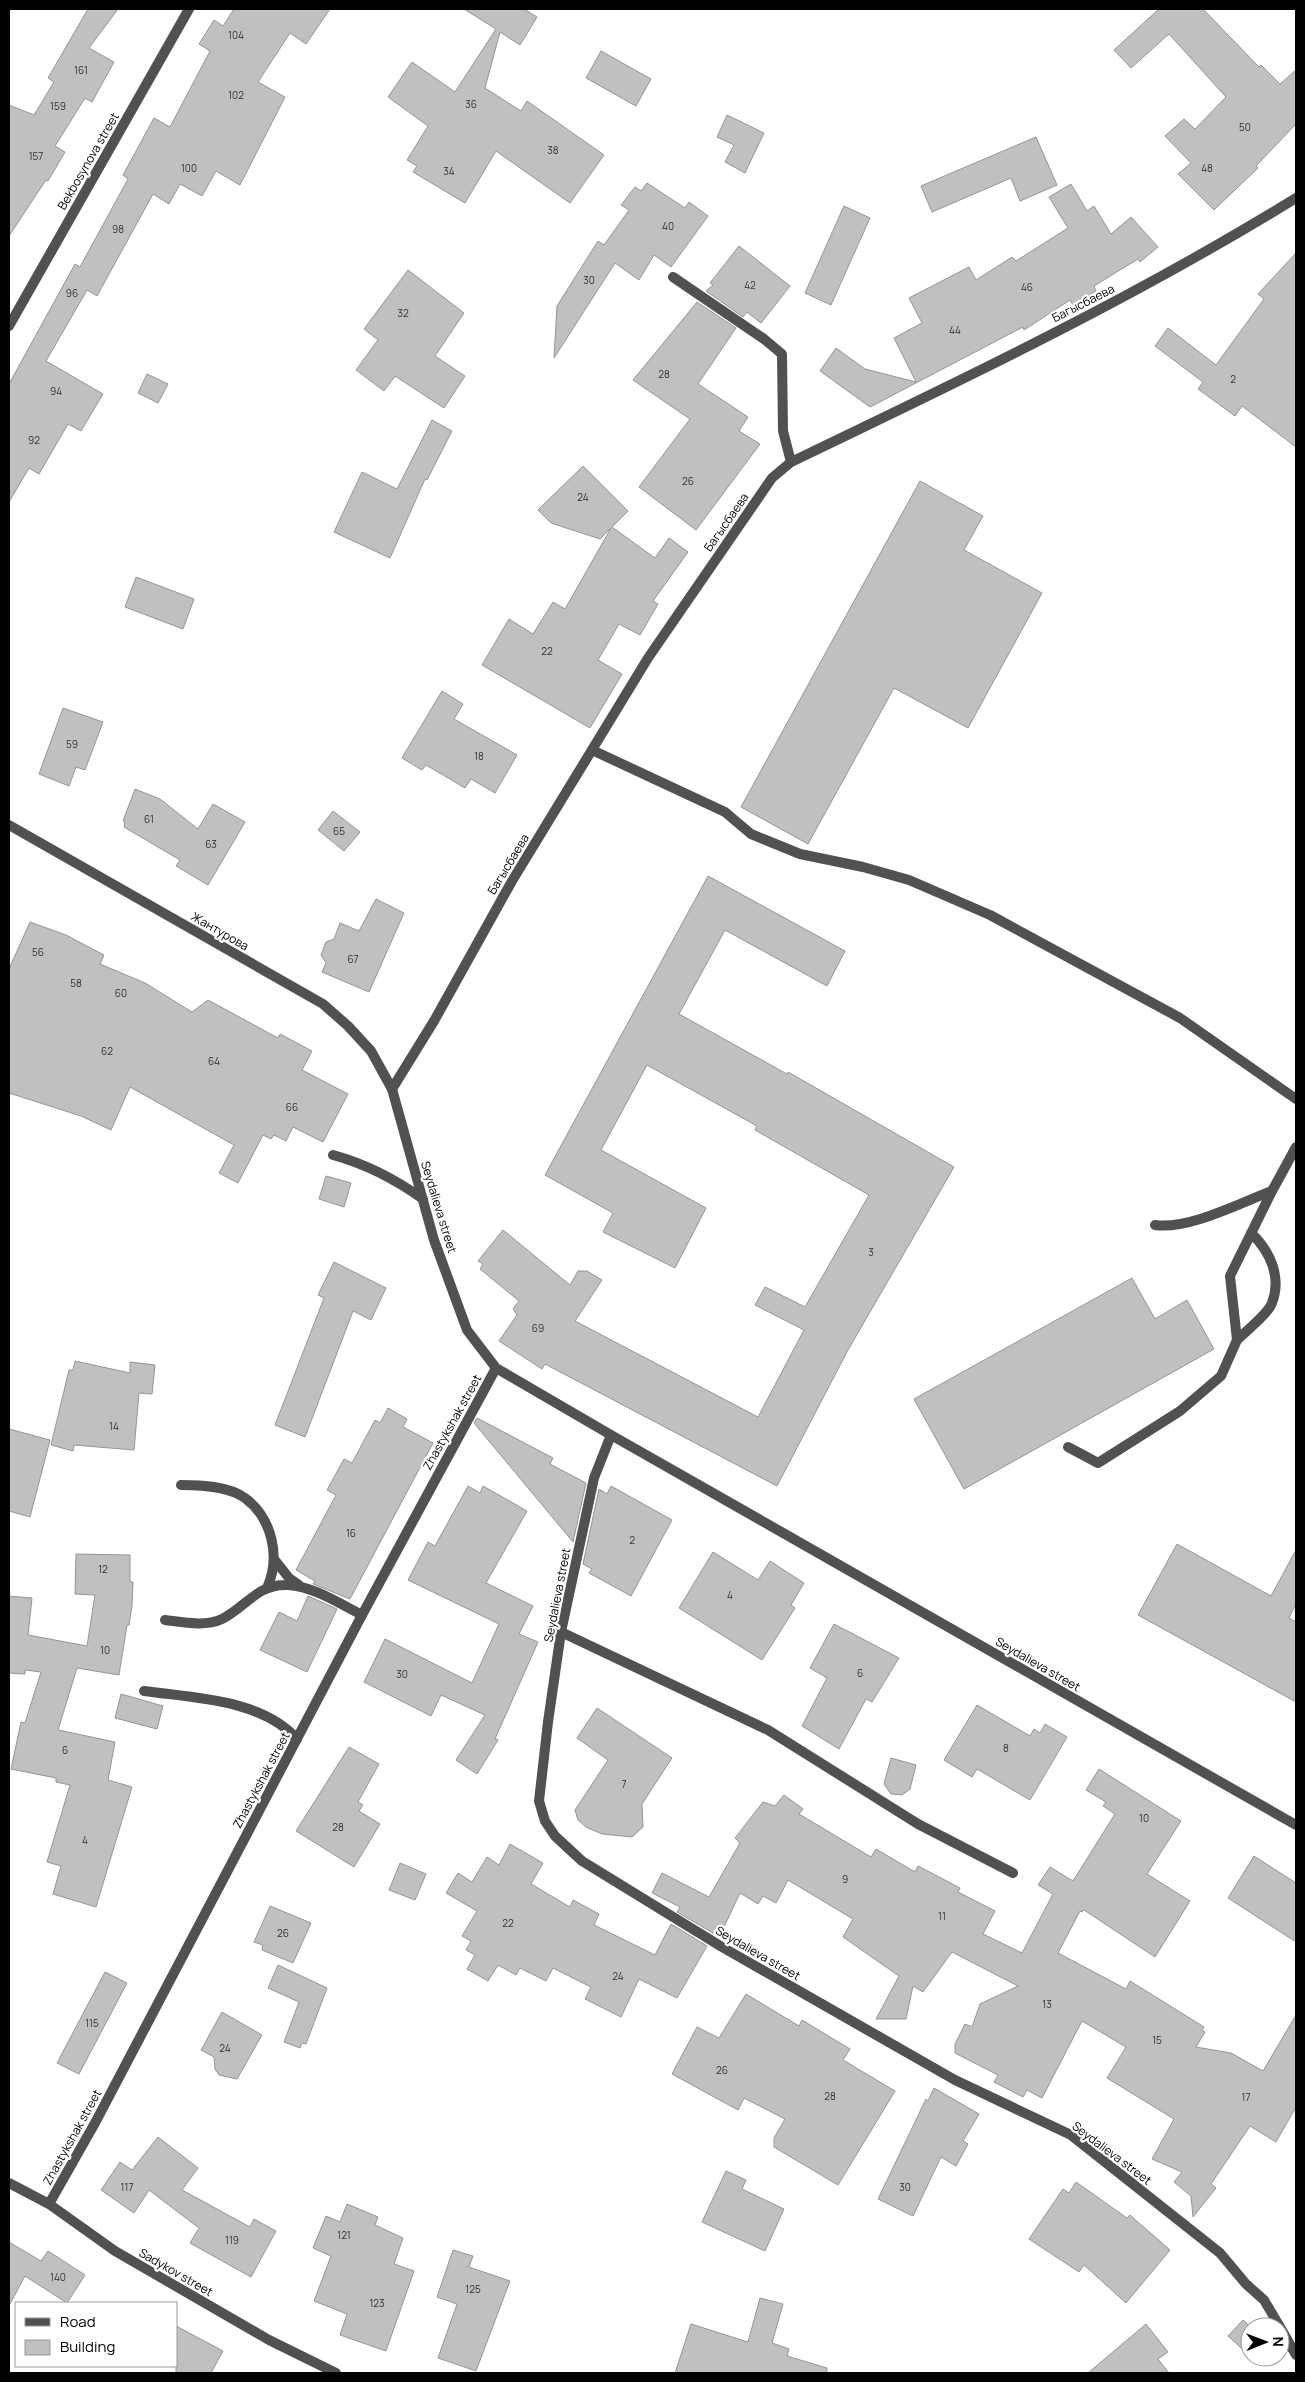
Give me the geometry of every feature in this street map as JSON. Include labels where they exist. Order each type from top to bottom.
[{"type":"street","name":"Bekbosynova street","points":[[9,326],[189,9]]},
{"type":"street","name":"Багысбаева","points":[[392,1089],[434,1022],[512,881],[648,658],[772,478],[791,462],[940,390],[1110,303],[1296,198]]},
{"type":"street","points":[[673,277],[764,339],[782,354],[783,431],[791,462]]},
{"type":"street","points":[[592,750],[725,812],[751,834],[800,854],[863,867],[909,880],[990,915],[1180,1018],[1296,1099]]},
{"type":"street","name":"Жантурова","points":[[9,825],[323,1004],[348,1026],[371,1051],[392,1089]]},
{"type":"street","name":"Seydalieva street","points":[[392,1089],[434,1240],[468,1330],[496,1368],[611,1436],[1296,1825]]},
{"type":"street","points":[[1237,1340],[1230,1276],[1296,1147]]},
{"type":"street","points":[[333,1155],[358,1162],[399,1182],[423,1199]]},
{"type":"street","points":[[1156,1225],[1166,1227],[1193,1222],[1272,1191]]},
{"type":"street","points":[[1068,1447],[1098,1463],[1180,1411],[1221,1376],[1237,1340],[1272,1305],[1276,1282],[1273,1265],[1262,1244],[1251,1233]]},
{"type":"street","name":"Zhastykshak street","points":[[49,2204],[96,2124],[362,1615],[496,1368]]},
{"type":"street","name":"Seydalieva street","points":[[611,1436],[594,1478],[561,1632],[548,1722],[539,1801],[545,1821],[555,1836],[582,1861],[722,1947],[955,2080],[1071,2135],[1220,2253],[1246,2284],[1264,2300],[1274,2317]]},
{"type":"street","points":[[181,1485],[200,1485],[226,1490],[244,1497],[258,1511],[269,1530],[274,1559],[273,1574],[267,1588]]},
{"type":"street","points":[[274,1559],[289,1578],[303,1587],[362,1615]]},
{"type":"street","points":[[165,1620],[198,1623],[216,1621],[222,1619],[253,1594],[267,1588],[286,1584],[303,1587]]},
{"type":"street","points":[[561,1632],[768,1730],[918,1824],[1013,1873]]},
{"type":"street","points":[[144,1691],[233,1704],[285,1725],[297,1739]]},
{"type":"street","name":"Sadykov street","points":[[9,2183],[49,2204],[115,2251],[269,2340],[336,2373]]},
{"type":"building","points":[[88,9],[118,9],[89,48],[114,62],[92,102],[85,98],[55,146],[65,152],[48,181],[46,180],[9,236],[9,105],[34,115],[54,82],[48,78]]},
{"type":"building","points":[[234,9],[330,9],[306,44],[290,33],[258,82],[285,97],[240,185],[216,171],[202,196],[180,184],[169,204],[153,194],[97,296],[87,290],[46,361],[103,394],[81,431],[68,424],[39,474],[29,468],[9,502],[9,384],[75,264],[80,267],[128,179],[123,175],[154,118],[170,127],[210,51],[199,44],[214,20],[223,26]]},
{"type":"building","points":[[464,9],[524,9],[537,17],[520,45],[500,32],[485,88],[521,111],[527,101],[604,155],[570,203],[496,151],[465,203],[413,172],[417,166],[407,160],[428,126],[388,97],[412,62],[455,92],[496,29]]},
{"type":"building","points":[[1159,9],[1203,9],[1259,67],[1261,65],[1280,84],[1296,70],[1296,124],[1256,166],[1258,168],[1214,210],[1178,174],[1191,163],[1165,136],[1184,119],[1195,129],[1226,97],[1169,34],[1131,68],[1114,50]]},
{"type":"building","points":[[601,51],[651,79],[636,106],[586,78]]},
{"type":"building","points":[[727,115],[764,133],[745,173],[725,162],[734,145],[717,137]]},
{"type":"building","points":[[1036,137],[1057,185],[1020,201],[1011,178],[932,212],[921,186]]},
{"type":"building","points":[[647,183],[685,208],[689,202],[708,216],[671,267],[654,255],[639,280],[615,263],[554,358],[557,306],[598,241],[604,245],[629,210],[621,205],[635,187],[641,191]]},
{"type":"building","points":[[1071,184],[1087,211],[1094,206],[1111,234],[1131,217],[1158,247],[1140,262],[1138,259],[1094,286],[1096,291],[1073,305],[1070,300],[1024,330],[1023,327],[870,407],[820,371],[836,348],[865,369],[916,382],[894,338],[922,323],[909,298],[969,267],[976,280],[1012,257],[1016,261],[1068,228],[1049,197]]},
{"type":"building","points":[[844,206],[870,218],[831,305],[805,293]]},
{"type":"building","points":[[739,246],[790,286],[761,323],[747,312],[743,317],[706,291],[713,285],[710,283]]},
{"type":"building","points":[[1296,253],[1296,447],[1242,406],[1235,416],[1198,389],[1203,382],[1155,346],[1168,328],[1216,365],[1264,299],[1258,294]]},
{"type":"building","points":[[408,270],[464,313],[435,356],[465,376],[444,408],[395,376],[384,391],[356,370],[378,340],[364,329]]},
{"type":"building","points":[[697,302],[736,328],[698,384],[748,417],[739,431],[760,444],[696,530],[639,487],[690,419],[633,380]]},
{"type":"building","points":[[147,374],[168,384],[158,403],[138,393]]},
{"type":"building","points":[[432,420],[452,431],[427,480],[425,479],[390,558],[334,532],[362,472],[397,489]]},
{"type":"building","points":[[583,466],[628,511],[612,527],[655,558],[669,538],[688,552],[653,601],[658,604],[640,635],[619,624],[598,660],[622,674],[590,728],[482,665],[509,619],[533,634],[553,602],[565,609],[611,528],[600,539],[551,523],[538,510]]},
{"type":"building","points":[[920,481],[983,516],[964,550],[1042,593],[968,728],[894,688],[808,844],[741,807]]},
{"type":"building","points":[[136,577],[194,599],[183,629],[125,607]]},
{"type":"building","points":[[442,691],[463,704],[454,719],[517,755],[495,793],[471,779],[465,788],[426,765],[422,770],[402,758]]},
{"type":"building","points":[[63,708],[103,722],[85,770],[76,767],[69,786],[39,774]]},
{"type":"building","points":[[135,789],[160,799],[198,829],[213,804],[245,822],[208,885],[176,866],[180,860],[124,827],[125,822],[123,821]]},
{"type":"building","points":[[333,811],[360,832],[344,851],[318,830]]},
{"type":"building","points":[[708,876],[845,951],[827,986],[725,930],[679,1014],[787,1074],[788,1072],[954,1167],[848,1350],[777,1486],[545,1364],[542,1369],[499,1341],[517,1315],[513,1309],[519,1301],[480,1269],[483,1264],[478,1261],[503,1230],[570,1285],[578,1271],[587,1271],[602,1280],[575,1321],[758,1417],[804,1330],[755,1305],[765,1287],[805,1307],[869,1195],[755,1130],[757,1126],[647,1065],[601,1150],[706,1208],[675,1268],[603,1232],[613,1213],[545,1175]]},
{"type":"building","points":[[376,899],[404,913],[369,992],[322,972],[326,963],[321,955],[326,942],[334,939],[340,923],[359,931]]},
{"type":"building","points":[[30,922],[66,935],[104,955],[100,964],[145,983],[192,1012],[208,1000],[278,1038],[280,1034],[312,1051],[302,1070],[348,1094],[323,1142],[293,1127],[286,1141],[274,1135],[271,1139],[263,1135],[238,1183],[219,1173],[234,1145],[130,1087],[111,1130],[81,1116],[9,1093],[9,969]]},
{"type":"building","points":[[326,1176],[351,1183],[344,1207],[319,1199]]},
{"type":"building","points":[[334,1262],[386,1288],[371,1320],[353,1311],[305,1437],[275,1425],[324,1298],[318,1295]]},
{"type":"building","points":[[1132,1278],[1155,1319],[1187,1300],[1214,1349],[964,1489],[914,1399]]},
{"type":"building","points":[[75,1361],[130,1373],[130,1362],[155,1365],[152,1394],[139,1393],[134,1450],[74,1445],[73,1451],[51,1445],[69,1370],[73,1370]]},
{"type":"building","points":[[388,1408],[407,1419],[403,1427],[433,1443],[350,1599],[313,1584],[315,1581],[296,1570],[336,1495],[327,1490],[344,1459],[352,1463],[375,1420],[380,1423]]},
{"type":"building","points":[[477,1418],[553,1458],[550,1464],[586,1483],[573,1542],[474,1423]]},
{"type":"building","points":[[9,1429],[50,1440],[30,1517],[9,1511]]},
{"type":"building","points":[[468,1486],[480,1493],[483,1486],[527,1511],[486,1583],[533,1606],[519,1634],[538,1642],[495,1739],[498,1740],[477,1774],[456,1760],[485,1715],[441,1695],[431,1716],[364,1682],[385,1639],[472,1683],[499,1624],[408,1580],[428,1542],[435,1546]]},
{"type":"building","points":[[611,1486],[672,1520],[631,1596],[589,1573],[592,1569],[583,1564],[599,1489],[607,1494]]},
{"type":"building","points":[[1177,1544],[1271,1596],[1296,1550],[1296,1603],[1289,1618],[1296,1622],[1296,1702],[1138,1615]]},
{"type":"building","points":[[713,1552],[758,1580],[770,1561],[804,1583],[791,1605],[795,1608],[762,1660],[679,1608]]},
{"type":"building","points":[[76,1554],[130,1555],[130,1582],[133,1582],[132,1606],[119,1675],[77,1668],[58,1730],[115,1742],[108,1780],[132,1787],[96,1907],[53,1894],[61,1866],[47,1862],[70,1785],[56,1782],[56,1778],[11,1769],[21,1722],[25,1723],[41,1672],[25,1670],[25,1674],[9,1673],[9,1596],[32,1598],[28,1635],[87,1646],[95,1595],[75,1594]]},
{"type":"building","points":[[308,1596],[337,1609],[307,1672],[260,1650],[279,1612],[297,1621]]},
{"type":"building","points":[[834,1624],[899,1658],[872,1702],[866,1699],[839,1749],[802,1726],[827,1678],[810,1668]]},
{"type":"building","points":[[121,1694],[163,1706],[157,1729],[115,1718]]},
{"type":"building","points":[[977,1705],[1030,1736],[1034,1729],[1040,1733],[1045,1724],[1067,1737],[1030,1800],[977,1769],[972,1777],[944,1760]]},
{"type":"building","points":[[597,1708],[672,1758],[642,1804],[643,1827],[632,1837],[602,1834],[586,1827],[578,1820],[575,1810],[608,1760],[577,1738]]},
{"type":"building","points":[[349,1747],[379,1764],[358,1802],[363,1805],[359,1811],[380,1824],[354,1867],[296,1831]]},
{"type":"building","points":[[891,1758],[916,1765],[910,1789],[902,1795],[891,1794],[884,1784]]},
{"type":"building","points":[[1099,1769],[1181,1821],[1147,1874],[1190,1901],[1155,1957],[1084,1910],[1080,1911],[1058,1953],[1126,1989],[1130,1981],[1204,2027],[1202,2030],[1205,2032],[1196,2047],[1231,2053],[1263,2071],[1296,2015],[1296,2107],[1276,2142],[1250,2126],[1211,2184],[1216,2188],[1193,2217],[1191,2196],[1174,2182],[1182,2172],[1152,2159],[1174,2119],[1107,2078],[1126,2047],[1082,2021],[1042,2098],[1027,2090],[1023,2097],[994,2082],[998,2075],[955,2053],[955,2044],[965,2024],[972,2027],[980,2004],[1018,1986],[952,1952],[923,1992],[913,1986],[906,2019],[876,2019],[899,1976],[843,1937],[853,1919],[788,1880],[776,1903],[763,1896],[758,1904],[740,1893],[724,1927],[718,1924],[713,1933],[677,1912],[680,1907],[652,1893],[662,1873],[709,1897],[740,1843],[735,1838],[763,1802],[775,1806],[784,1795],[803,1809],[799,1814],[871,1857],[876,1849],[915,1872],[918,1866],[960,1888],[958,1892],[995,1911],[983,1934],[1022,1953],[1053,1894],[1038,1885],[1050,1867],[1073,1881],[1115,1814],[1103,1806],[1106,1802],[1086,1790]]},
{"type":"building","points":[[510,1844],[543,1863],[531,1884],[570,1907],[573,1900],[599,1914],[594,1925],[655,1955],[671,1924],[707,1946],[677,1998],[639,1979],[621,2017],[585,1999],[591,1987],[553,1968],[546,1981],[520,1968],[516,1975],[498,1965],[488,1981],[467,1969],[475,1955],[466,1950],[471,1941],[462,1936],[477,1911],[446,1893],[458,1873],[472,1882],[487,1857],[499,1865]]},
{"type":"building","points":[[1254,1856],[1296,1883],[1296,1942],[1228,1898]]},
{"type":"building","points":[[400,1863],[426,1874],[415,1900],[389,1890]]},
{"type":"building","points":[[270,1906],[311,1923],[293,1963],[262,1950],[263,1945],[254,1942]]},
{"type":"building","points":[[278,1965],[327,1988],[306,2044],[302,2043],[300,2048],[284,2042],[299,2002],[268,1988]]},
{"type":"building","points":[[105,1972],[127,1983],[79,2074],[57,2063]]},
{"type":"building","points":[[746,1994],[799,2026],[802,2020],[850,2049],[843,2060],[895,2091],[838,2185],[774,2147],[774,2138],[785,2119],[744,2098],[738,2110],[672,2074],[697,2027],[719,2038]]},
{"type":"building","points":[[222,2012],[262,2035],[237,2079],[219,2075],[215,2069],[214,2057],[201,2050]]},
{"type":"building","points":[[934,2088],[979,2114],[963,2141],[968,2144],[956,2166],[941,2157],[913,2216],[878,2199],[926,2099],[928,2101]]},
{"type":"building","points":[[158,2137],[198,2168],[182,2190],[250,2227],[254,2219],[276,2231],[251,2277],[190,2243],[199,2228],[149,2190],[134,2213],[101,2190],[120,2162],[132,2170]]},
{"type":"building","points":[[726,2171],[746,2180],[742,2189],[784,2209],[765,2251],[702,2222]]},
{"type":"building","points":[[1076,2182],[1127,2218],[1130,2215],[1170,2250],[1126,2303],[1084,2265],[1079,2272],[1029,2239],[1063,2189],[1069,2193]]},
{"type":"building","points":[[347,2204],[378,2217],[375,2225],[403,2238],[394,2264],[414,2271],[386,2351],[340,2335],[347,2314],[314,2301],[331,2256],[313,2248],[326,2216],[340,2222]]},
{"type":"building","points":[[9,2242],[41,2261],[48,2251],[85,2275],[68,2302],[25,2276],[9,2306]]},
{"type":"building","points":[[453,2250],[473,2256],[469,2267],[510,2281],[476,2371],[438,2358],[457,2304],[437,2297]]},
{"type":"building","points":[[760,2298],[783,2304],[772,2343],[789,2349],[787,2356],[827,2368],[827,2373],[675,2373],[691,2324],[748,2342]]},
{"type":"building","points":[[1240,2323],[1240,2347],[1228,2336]]},
{"type":"building","points":[[1146,2324],[1168,2352],[1158,2359],[1169,2373],[1088,2373]]},
{"type":"building","points":[[178,2327],[223,2351],[211,2373],[176,2373],[176,2367],[178,2367]]}]
